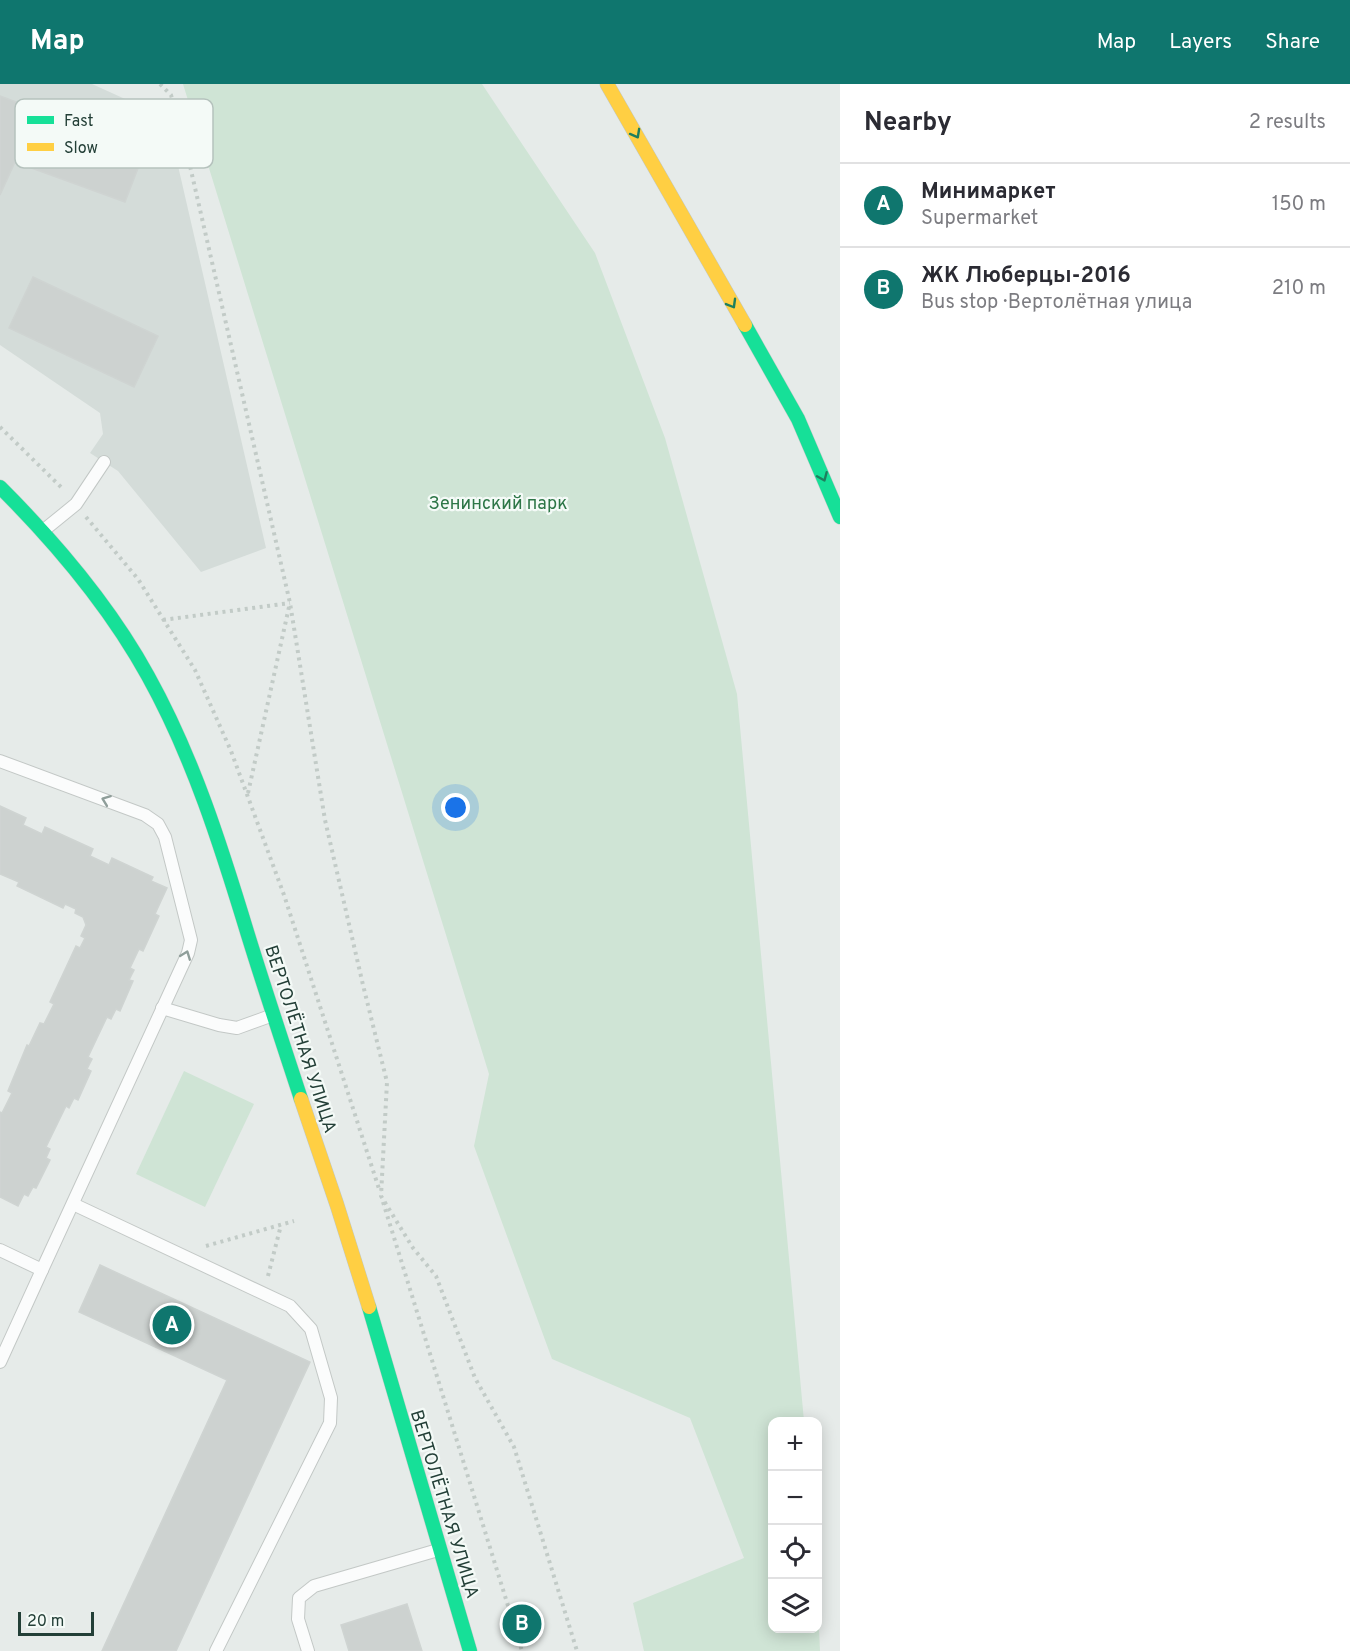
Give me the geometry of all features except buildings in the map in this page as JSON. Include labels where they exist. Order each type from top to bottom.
[{"type":"street","points":[[607,84],[798,419],[840,517]]},
{"type":"street","name":"ВЕРТОЛЁТНАЯ УЛИЦА","points":[[0,487],[77,569],[115,621],[148,677],[177,735],[209,818],[343,1225],[470,1651]]},
{"type":"lane","points":[[43,531],[76,504],[104,462]]},
{"type":"lane","points":[[0,761],[145,815],[158,824],[165,837],[191,940],[188,953],[0,1362]]},
{"type":"lane","points":[[162,1008],[237,1028],[273,1015]]},
{"type":"lane","points":[[73,1204],[290,1306],[311,1329],[331,1398],[330,1423],[216,1651]]},
{"type":"lane","points":[[0,1250],[42,1270]]},
{"type":"lane","points":[[309,1651],[298,1619],[299,1598],[314,1586],[440,1549]]},
{"type":"path","points":[[160,84],[172,99]]},
{"type":"path","points":[[190,168],[290,603],[325,820],[387,1082],[381,1196],[413,1248],[436,1276],[475,1378],[514,1447],[577,1651]]},
{"type":"path","points":[[163,620],[290,603]]},
{"type":"path","points":[[248,795],[290,603]]},
{"type":"path","points":[[178,1254],[294,1221]]},
{"type":"path","points":[[263,1294],[281,1224]]},
{"type":"shaded area","points":[[0,84],[92,84],[125,99],[15,99],[15,168],[179,168],[266,548],[201,572],[118,471],[90,453],[103,434],[100,413],[0,345]]},
{"type":"green space","name":"Зенинский парк","points":[[183,84],[482,84],[595,253],[665,438],[737,694],[804,1417],[768,1417],[768,1633],[819,1633],[820,1651],[644,1651],[633,1603],[744,1558],[690,1418],[552,1359],[474,1146],[489,1074],[209,168],[213,168],[213,99],[188,99]]},
{"type":"green space","points":[[184,1071],[254,1104],[205,1207],[136,1174]]},
{"type":"traffic: fast","points":[[745,325],[798,419],[840,517]]},
{"type":"traffic: fast","points":[[0,487],[62,553],[99,600],[133,650],[164,707],[205,803],[301,1099]]},
{"type":"traffic: fast","points":[[369,1307],[470,1651]]},
{"type":"traffic: slow","points":[[607,84],[745,325]]},
{"type":"traffic: slow","points":[[301,1099],[369,1307]]},
{"type":"place","name":"Минимаркет","points":[[172,1325]]},
{"type":"place","name":"ЖК Люберцы-2016","points":[[522,1624]]}]
